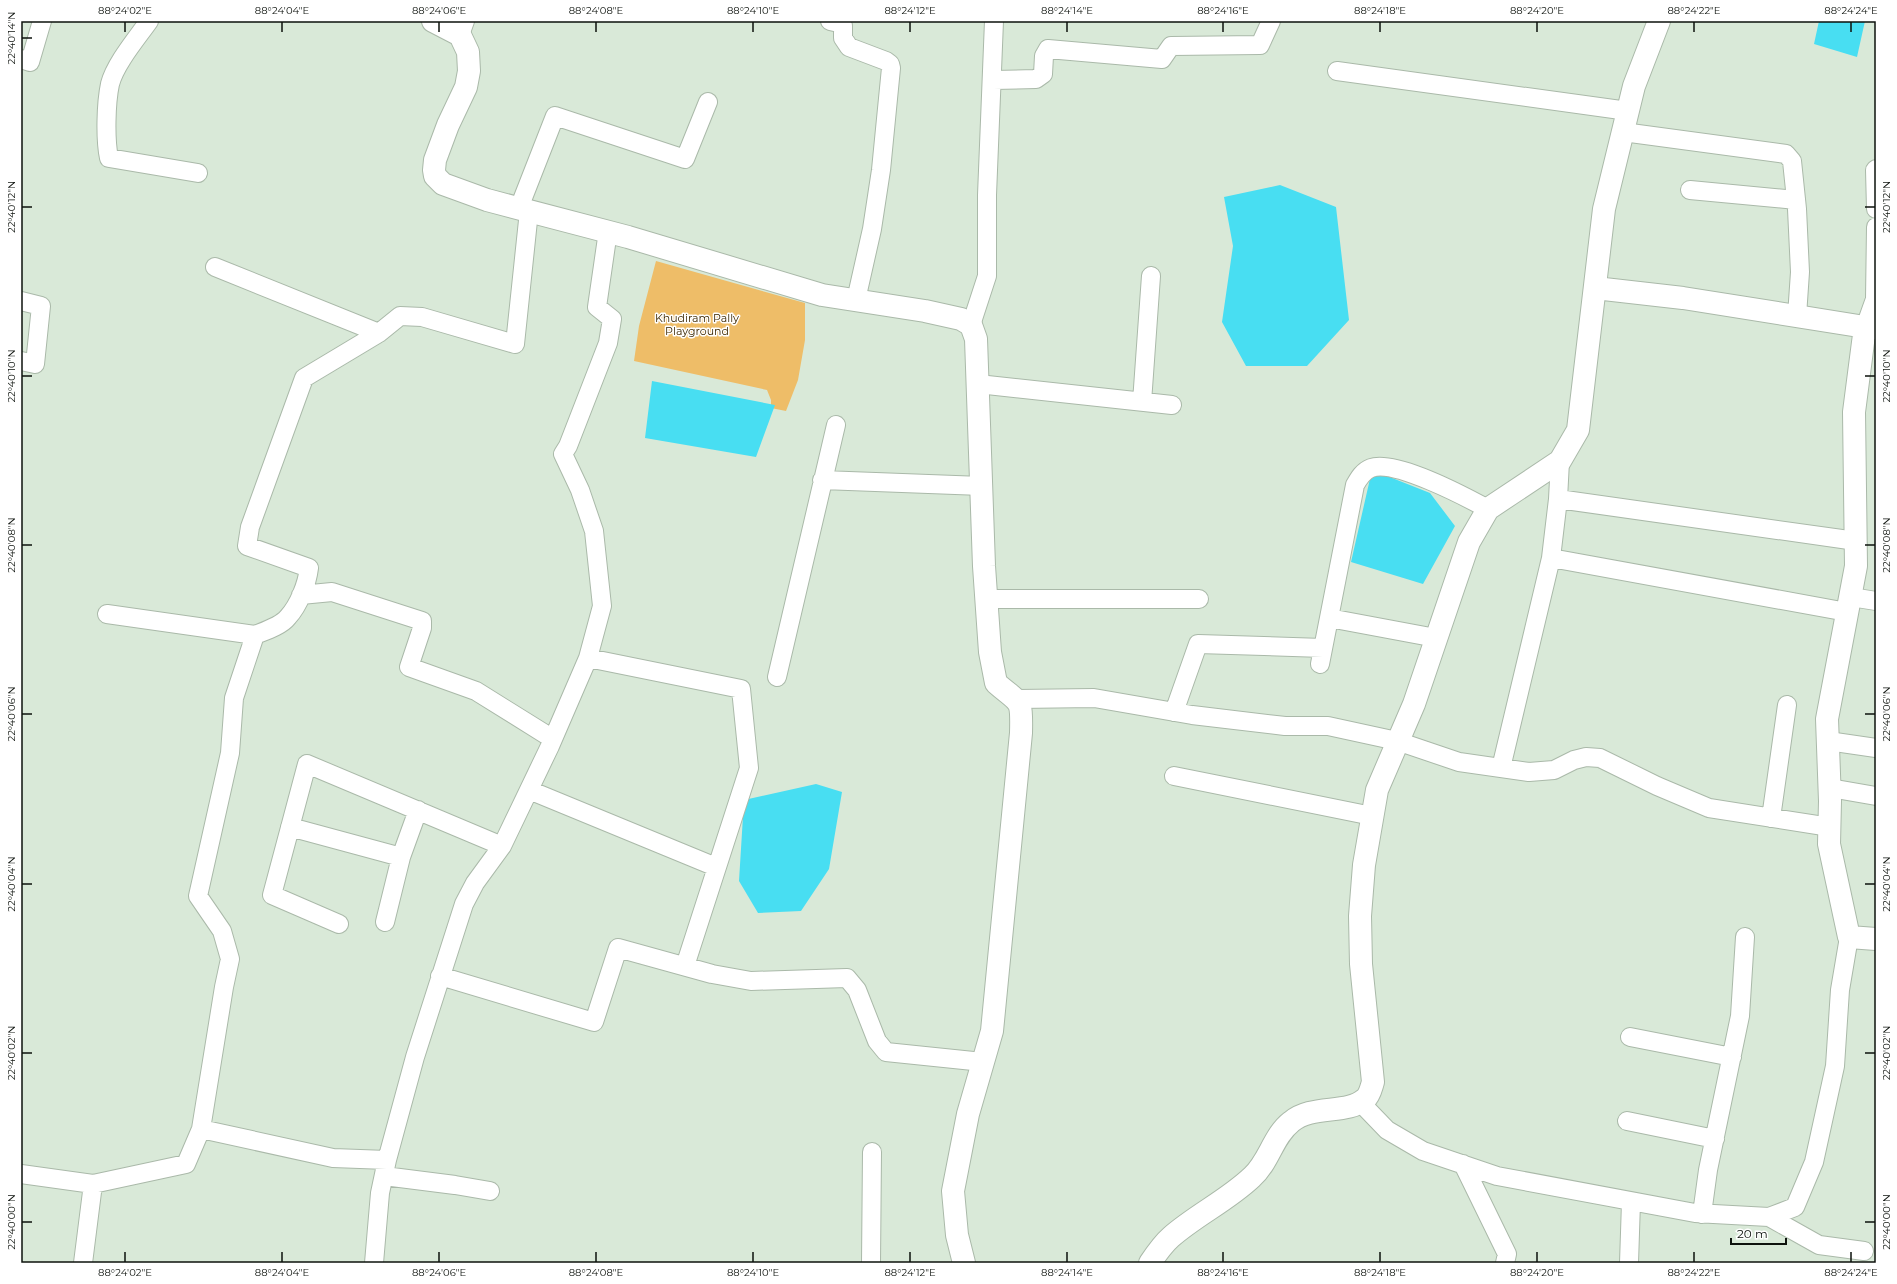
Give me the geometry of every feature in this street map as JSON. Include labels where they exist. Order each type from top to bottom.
[{"type":"street","points":[[21,59],[30,62],[42,21]]},
{"type":"street","points":[[149,21],[124,56],[110,83],[106,142],[109,158],[198,173]]},
{"type":"street","points":[[433,21],[463,28],[468,52],[469,71],[466,87],[448,126],[435,160],[435,176],[443,184],[487,200],[608,231],[822,295],[939,314],[962,319],[971,325],[976,339],[990,652],[996,683],[1018,699],[1022,710],[992,1031],[968,1114],[953,1190],[957,1235],[964,1263]]},
{"type":"street","points":[[830,21],[839,23],[843,26],[843,38],[849,47],[886,61],[890,64],[891,68],[881,170],[872,229],[856,300]]},
{"type":"street","points":[[971,325],[987,276],[987,194],[994,21]]},
{"type":"street","points":[[992,80],[1036,79],[1042,74],[1044,56],[1048,49],[1162,59],[1171,46],[1260,44],[1271,21]]},
{"type":"street","points":[[1150,1263],[1170,1237],[1253,1177],[1266,1160],[1280,1135],[1290,1122],[1304,1114],[1318,1110],[1340,1108],[1360,1102],[1366,1098],[1373,1082],[1361,964],[1360,916],[1364,865],[1377,790],[1414,704],[1469,542],[1488,509],[1560,461],[1578,430],[1596,288],[1604,208],[1634,86],[1659,21]]},
{"type":"street","points":[[1337,71],[1625,122],[1786,154],[1792,161],[1796,200],[1800,272],[1797,316]]},
{"type":"street","points":[[107,614],[255,635],[267,631],[288,618],[307,583],[309,568],[247,546],[250,526],[304,378],[379,333],[400,316],[422,317],[515,344],[524,209],[555,116],[685,159],[708,102]]},
{"type":"street","points":[[1876,169],[1874,170],[1876,209]]},
{"type":"street","points":[[1690,190],[1796,200]]},
{"type":"street","points":[[1360,1102],[1387,1130],[1423,1151],[1497,1176],[1702,1214],[1769,1217],[1795,1207],[1814,1162],[1835,1066],[1840,990],[1849,937],[1829,844],[1830,788],[1827,719],[1856,566],[1854,412],[1874,299],[1876,228]]},
{"type":"street","points":[[374,1263],[380,1193],[386,1168],[415,1057],[464,904],[475,883],[502,846],[553,739],[588,658],[602,606],[594,531],[580,490],[563,454],[568,446],[608,343],[612,319],[597,307],[608,231]]},
{"type":"street","points":[[214,267],[379,333]]},
{"type":"street","points":[[1142,402],[1151,276]]},
{"type":"street","points":[[1596,288],[1683,298],[1870,328]]},
{"type":"street","points":[[21,300],[41,306],[35,364],[21,361]]},
{"type":"street","points":[[978,384],[1172,405]]},
{"type":"street","points":[[777,677],[836,425]]},
{"type":"street","points":[[1501,768],[1551,558],[1558,499],[1560,461]]},
{"type":"street","points":[[1174,712],[1198,644],[1322,656],[1355,485],[1362,473],[1372,468],[1382,466],[1435,482],[1488,509]]},
{"type":"street","points":[[822,480],[982,486]]},
{"type":"street","points":[[1558,499],[1856,541]]},
{"type":"street","points":[[1551,558],[1849,604],[1876,601]]},
{"type":"street","points":[[301,595],[332,592],[422,621],[422,628],[409,666],[476,691],[553,739]]},
{"type":"street","points":[[987,599],[1199,599]]},
{"type":"street","points":[[1329,618],[1436,638]]},
{"type":"street","points":[[21,1174],[92,1184],[186,1164],[201,1129],[224,987],[230,959],[222,931],[198,896],[230,753],[234,698],[255,635]]},
{"type":"street","points":[[588,658],[742,689],[749,768],[685,966]]},
{"type":"street","points":[[1018,699],[1094,698],[1174,712],[1285,726],[1328,726],[1397,741],[1459,762],[1529,772],[1554,770],[1574,760],[1586,757],[1600,758],[1657,786],[1709,808],[1830,828]]},
{"type":"street","points":[[1771,818],[1787,705]]},
{"type":"street","points":[[1828,741],[1876,748]]},
{"type":"street","points":[[339,924],[272,895],[307,764],[502,846]]},
{"type":"street","points":[[1174,776],[1372,816]]},
{"type":"street","points":[[1830,788],[1876,796]]},
{"type":"street","points":[[529,790],[716,867]]},
{"type":"street","points":[[385,922],[401,857],[418,810]]},
{"type":"street","points":[[290,828],[401,857]]},
{"type":"street","points":[[1702,1214],[1715,1139],[1740,1016],[1745,937]]},
{"type":"street","points":[[1849,937],[1876,939]]},
{"type":"street","points":[[440,976],[594,1022],[618,948],[685,966],[751,981],[846,978],[857,990],[877,1041],[886,1052],[983,1062]]},
{"type":"street","points":[[1630,1037],[1732,1057]]},
{"type":"street","points":[[1626,1121],[1715,1139]]},
{"type":"street","points":[[201,1129],[386,1168],[455,1185],[490,1191]]},
{"type":"street","points":[[870,1263],[872,1152]]},
{"type":"street","points":[[1463,1164],[1507,1254],[1506,1263]]},
{"type":"street","points":[[83,1263],[92,1184]]},
{"type":"street","points":[[1629,1263],[1631,1202]]},
{"type":"street","points":[[1769,1217],[1819,1245],[1864,1251]]},
{"type":"green space","name":"Khudiram Pally Playground","points":[[656,261],[805,303],[805,340],[798,380],[786,411],[771,408],[771,400],[767,390],[634,361],[639,326]]},
{"type":"water","points":[[1819,21],[1865,21],[1857,57],[1814,44]]},
{"type":"water","points":[[1280,185],[1336,207],[1349,320],[1307,366],[1246,366],[1222,322],[1233,246],[1224,197]]},
{"type":"water","points":[[652,381],[775,405],[756,457],[645,438]]},
{"type":"water","points":[[1372,470],[1430,493],[1455,526],[1423,584],[1351,562]]},
{"type":"water","points":[[816,784],[842,792],[829,869],[801,911],[758,913],[739,881],[744,800]]}]
